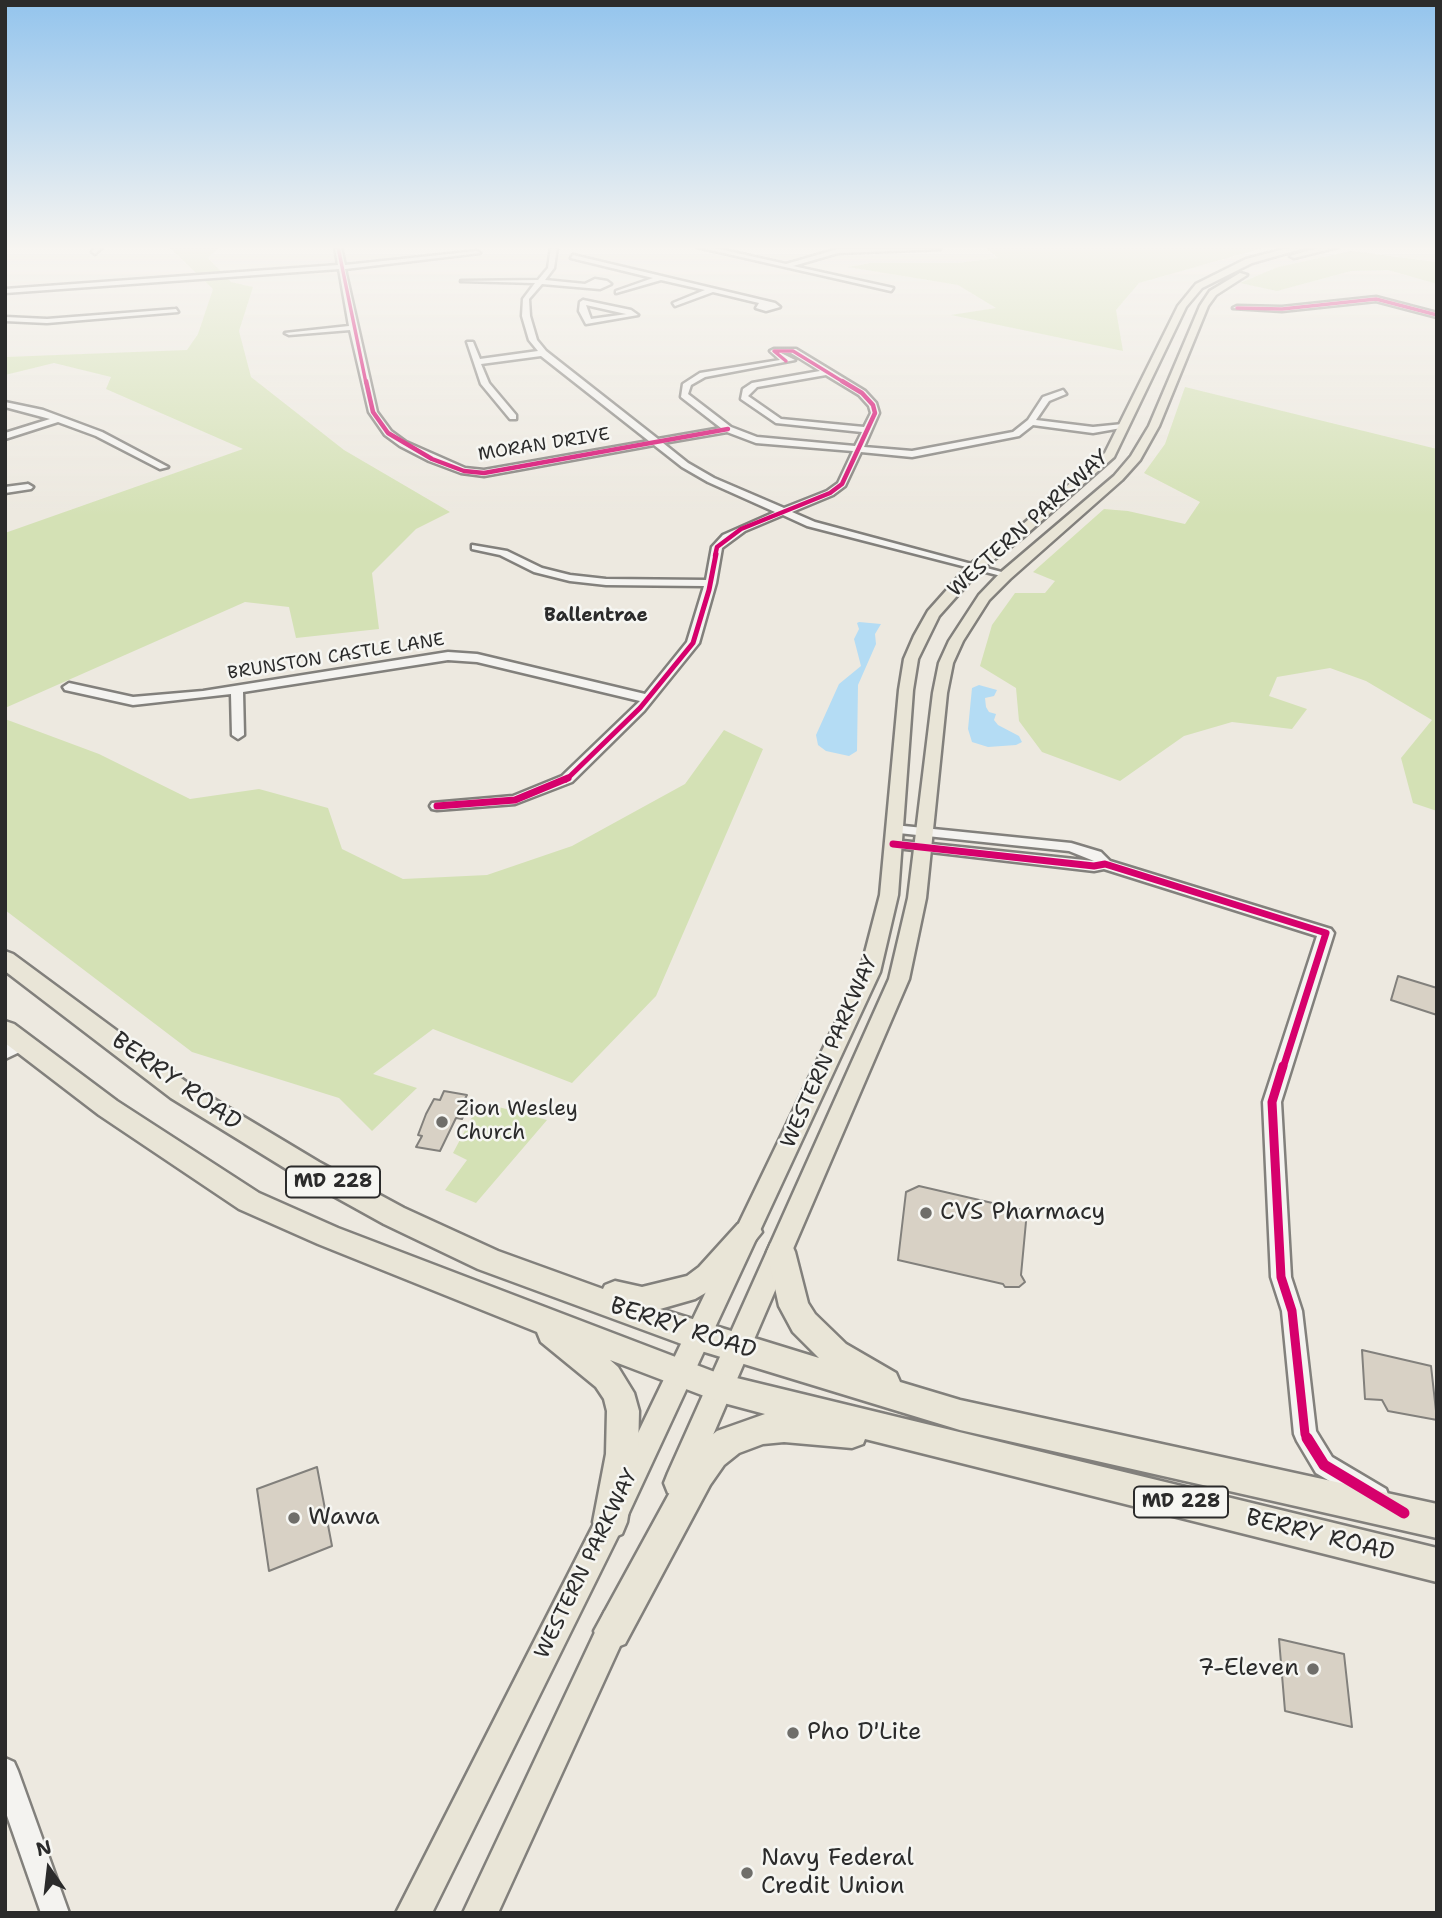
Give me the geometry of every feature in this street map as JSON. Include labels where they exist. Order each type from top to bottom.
[{"type":"highway","name":"BERRY ROAD","points":[[5,959],[180,1091],[286,1156],[394,1216],[529,1276],[698,1336],[918,1403],[982,1420],[1437,1521]]},
{"type":"highway","name":"BERRY ROAD","points":[[11,1042],[249,1201],[328,1236],[680,1374],[720,1388],[930,1441],[1437,1565]]},
{"type":"highway","points":[[529,1276],[642,1300],[664,1296],[685,1290],[704,1280],[747,1233]]},
{"type":"highway","points":[[781,1252],[794,1306],[818,1340],[835,1354],[918,1403]]},
{"type":"highway","points":[[536,1319],[607,1377],[618,1393],[623,1411],[622,1454],[610,1521]]},
{"type":"highway","points":[[612,1631],[698,1474],[713,1454],[728,1442],[763,1429],[784,1427],[930,1441]]},
{"type":"main road","name":"WESTERN PARKWAY","points":[[413,1913],[610,1521],[870,971],[882,932],[911,659],[933,614],[974,568],[1018,535],[1110,454],[1145,377],[1168,337]]},
{"type":"main road","name":"WESTERN PARKWAY","points":[[480,1913],[612,1631],[899,979],[914,911],[933,739],[946,663],[965,625],[1004,576],[1118,478],[1136,458],[1154,426],[1193,337]]},
{"type":"main road","points":[[1166,342],[1190,344]]},
{"type":"street","name":"MORAN DRIVE","points":[[355,337],[377,419],[383,428],[402,444],[464,471],[484,473],[728,429]]},
{"type":"street","points":[[532,337],[543,353],[656,443],[710,480],[811,524],[1004,576]]},
{"type":"street","points":[[470,344],[493,396],[513,417]]},
{"type":"street","points":[[436,806],[514,800],[567,779],[648,699],[693,643],[711,583],[717,547],[727,537],[839,487],[875,413],[871,401],[790,349],[774,351],[786,360]]},
{"type":"street","points":[[477,362],[543,353]]},
{"type":"street","points":[[804,357],[712,373],[687,384],[684,395],[728,429],[756,440],[858,451],[929,453],[1016,434],[1031,422],[1051,394],[1063,392]]},
{"type":"street","points":[[827,372],[755,385],[746,391],[744,397],[779,421],[867,430]]},
{"type":"street","points":[[5,404],[99,434],[163,467]]},
{"type":"street","points":[[5,436],[57,419]]},
{"type":"street","points":[[1031,422],[1093,430],[1123,427]]},
{"type":"street","points":[[1093,430],[1115,444]]},
{"type":"street","points":[[5,490],[28,488]]},
{"type":"street","points":[[476,547],[503,553],[538,570],[570,578],[606,582],[711,583]]},
{"type":"street","name":"BRUNSTON CASTLE LANE","points":[[69,687],[133,701],[237,690],[449,656],[477,658],[648,699]]},
{"type":"street","points":[[237,690],[237,735]]},
{"type":"street","points":[[894,836],[1094,866],[1105,864],[1326,933],[1272,1102],[1281,1277],[1292,1311],[1305,1434],[1324,1465],[1404,1513]]},
{"type":"street","points":[[5,1771],[55,1913]]},
{"type":"green space","points":[[196,337],[240,337],[251,377],[344,450],[450,512],[416,529],[372,573],[379,629],[296,638],[289,607],[245,602],[5,708],[5,533],[243,449],[106,389],[111,377],[54,363],[5,375],[5,357],[187,350]]},
{"type":"green space","points":[[1054,337],[1121,337],[1123,351]]},
{"type":"green space","points":[[1185,387],[1437,449],[1437,811],[1413,803],[1401,758],[1432,720],[1366,681],[1330,668],[1277,677],[1269,696],[1307,709],[1292,729],[1232,722],[1184,736],[1120,781],[1042,752],[1019,721],[1016,688],[980,666],[992,625],[1015,593],[1045,593],[1055,581],[1033,572],[1104,509],[1128,511],[1185,524],[1200,502],[1144,473],[1165,444]]},
{"type":"green space","points":[[5,719],[99,754],[190,799],[259,789],[328,808],[342,849],[403,879],[487,875],[572,846],[685,784],[724,730],[763,749],[656,996],[572,1083],[433,1029],[373,1074],[417,1088],[372,1131],[339,1098],[192,1052],[5,910]]},
{"type":"green space","points":[[480,1102],[547,1120],[476,1203],[445,1190],[467,1160],[453,1153]]},
{"type":"water","points":[[859,622],[881,624],[875,634],[876,644],[858,685],[857,751],[849,756],[826,751],[818,745],[816,735],[839,684],[861,666],[854,639]]},
{"type":"water","points":[[979,685],[997,690],[994,696],[985,698],[986,707],[989,712],[996,714],[994,720],[998,725],[1019,736],[1022,742],[988,747],[972,742],[968,729],[972,688]]},
{"type":"building","points":[[1398,976],[1437,988],[1437,1015],[1391,1000]]},
{"type":"building","name":"Zion Wesley Church","points":[[444,1091],[467,1095],[462,1104],[468,1105],[462,1119],[456,1118],[440,1151],[416,1147],[422,1136],[418,1135],[426,1114],[434,1099],[440,1100]]},
{"type":"building","name":"CVS Pharmacy","points":[[919,1186],[1027,1211],[1021,1275],[1025,1282],[1019,1287],[1005,1287],[1003,1284],[898,1260],[906,1192]]},
{"type":"building","points":[[1362,1350],[1431,1366],[1437,1420],[1388,1411],[1382,1400],[1365,1399]]},
{"type":"building","name":"Wawa","points":[[317,1467],[332,1546],[269,1571],[257,1489]]},
{"type":"building","name":"7-Eleven","points":[[1279,1639],[1344,1654],[1352,1727],[1285,1711]]},
{"type":"cycle path","points":[[355,337],[373,412],[388,433],[432,459],[464,471],[484,473],[728,429]]},
{"type":"cycle path","points":[[437,806],[515,800],[567,779],[640,708],[693,643],[709,590],[717,547],[741,529],[830,493],[842,484],[875,413],[873,405],[862,393],[793,351],[774,351],[786,361]]},
{"type":"cycle path","points":[[893,844],[1094,866],[1105,864],[1326,933],[1272,1102],[1281,1277],[1292,1311],[1305,1434],[1324,1465],[1404,1513]]},
{"type":"place","name":"Zion Wesley Church","points":[[442,1122]]},
{"type":"place","name":"CVS Pharmacy","points":[[926,1213]]},
{"type":"place","name":"Wawa","points":[[294,1518]]},
{"type":"place","name":"7-Eleven","points":[[1313,1669]]},
{"type":"place","name":"Pho D'Lite","points":[[793,1733]]},
{"type":"place","name":"Navy Federal Credit Union","points":[[747,1873]]},
{"type":"district","name":"Ballentrae","points":[[596,616]]}]
